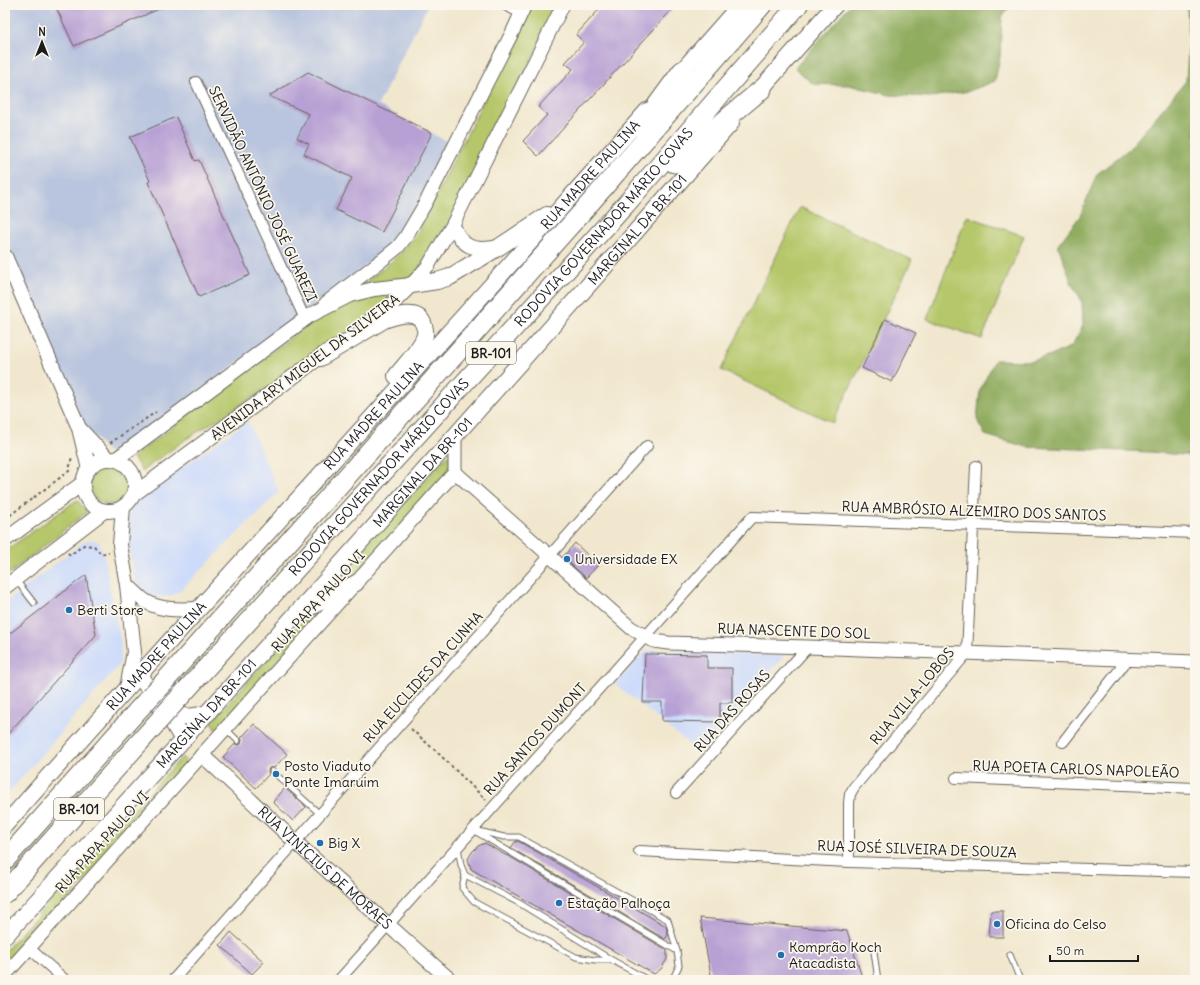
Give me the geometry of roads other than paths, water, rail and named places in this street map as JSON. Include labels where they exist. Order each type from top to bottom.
[{"type":"highway","name":"RODOVIA GOVERNADOR MÁRIO COVAS","points":[[5,860],[590,202],[762,5]]},
{"type":"highway","name":"RODOVIA GOVERNADOR MÁRIO COVAS","points":[[5,893],[179,698],[626,204],[798,5]]},
{"type":"highway","points":[[590,202],[630,141],[682,71]]},
{"type":"highway","points":[[626,204],[762,89]]},
{"type":"main road","name":"RUA MADRE PAULINA","points":[[5,825],[568,200],[740,5]]},
{"type":"main road","name":"MARGINAL DA BR-101","points":[[5,936],[208,713],[835,5]]},
{"type":"main road","points":[[79,428],[112,459],[123,463],[130,469],[134,477],[134,494],[128,504],[118,510],[106,511],[90,504],[83,490],[85,475],[89,469],[101,460],[112,459],[307,318],[350,295],[374,289],[412,286],[437,281],[450,276],[499,246],[568,200]]},
{"type":"main road","points":[[5,256],[79,428],[89,469]]},
{"type":"main road","name":"AVENIDA ARY MIGUEL DA SILVEIRA","points":[[134,494],[389,307],[412,286]]},
{"type":"main road","points":[[320,358],[366,330],[392,317],[406,315],[415,316],[422,321],[426,329],[421,344],[367,414],[362,428]]},
{"type":"main road","points":[[5,540],[83,483]]},
{"type":"main road","points":[[120,545],[123,507]]},
{"type":"main road","points":[[106,511],[120,545],[127,585],[134,652],[127,688],[136,690],[155,702],[170,718],[183,740]]},
{"type":"main road","points":[[10,583],[106,511]]},
{"type":"main road","points":[[294,616],[356,583]]},
{"type":"main road","points":[[127,585],[141,598],[152,605],[177,610],[198,609]]},
{"type":"main road","points":[[141,673],[142,679],[157,700],[180,715],[187,717],[208,713]]},
{"type":"main road","name":"RUA VINÍCIUS DE MORAES","points":[[202,755],[295,841],[450,980]]},
{"type":"street","points":[[307,318],[398,247],[405,238],[425,204],[523,9],[505,5]]},
{"type":"street","name":"AVENIDA ARY MIGUEL DA SILVEIRA","points":[[412,286],[428,266],[454,224],[562,5]]},
{"type":"street","name":"SERVIDÃO ANTÔNIO JOSÉ GUAREZI","points":[[196,82],[307,318]]},
{"type":"street","points":[[454,224],[460,239],[468,246],[484,249],[499,246]]},
{"type":"street","points":[[455,435],[455,472]]},
{"type":"street","name":"RUA EUCLIDES DA CUNHA","points":[[173,980],[647,446]]},
{"type":"street","name":"RUA VILLA-LOBOS","points":[[849,862],[850,794],[854,787],[967,654],[976,466]]},
{"type":"street","name":"RUA NASCENTE DO SOL","points":[[455,472],[631,628],[654,641],[668,643],[1195,662]]},
{"type":"street","name":"RUA PAPA PAULO VI","points":[[5,975],[455,472]]},
{"type":"street","name":"RUA AMBRÓSIO ALZEMIRO DOS SANTOS","points":[[752,517],[1195,533]]},
{"type":"street","name":"RUA SANTOS DUMONT","points":[[339,980],[752,517]]},
{"type":"street","name":"RUA DAS ROSAS","points":[[676,793],[808,647]]},
{"type":"street","points":[[1063,742],[1128,659]]},
{"type":"street","name":"RUA POETA CARLOS NAPOLEÃO","points":[[956,778],[1195,788]]},
{"type":"street","name":"RUA JOSÉ SILVEIRA DE SOUZA","points":[[639,851],[849,862],[1195,872]]},
{"type":"street","points":[[29,948],[65,980]]},
{"type":"lane","points":[[10,583],[34,603]]},
{"type":"lane","points":[[225,729],[238,740]]},
{"type":"lane","points":[[272,771],[320,814]]},
{"type":"lane","points":[[473,830],[677,951]]},
{"type":"lane","points":[[473,830],[504,837],[519,837],[668,920],[677,951],[679,966],[672,980]]},
{"type":"lane","points":[[458,847],[461,865],[465,875],[462,888],[474,902],[576,957],[595,960],[610,960]]},
{"type":"lane","points":[[465,875],[518,903],[610,960],[648,980]]},
{"type":"lane","points":[[874,952],[878,980]]},
{"type":"lane","points":[[1010,955],[1020,980]]},
{"type":"place","name":"Universidade EX","points":[[567,559]]},
{"type":"place","name":"Berti Store","points":[[69,610]]},
{"type":"place","name":"Posto Viaduto Ponte Imaruim","points":[[276,774]]},
{"type":"place","name":"Big X","points":[[320,843]]},
{"type":"place","name":"Estação Palhoça","points":[[559,903]]},
{"type":"place","name":"Oficina do Celso","points":[[997,924]]},
{"type":"place","name":"Komprão Koch Atacadista","points":[[781,955]]}]
